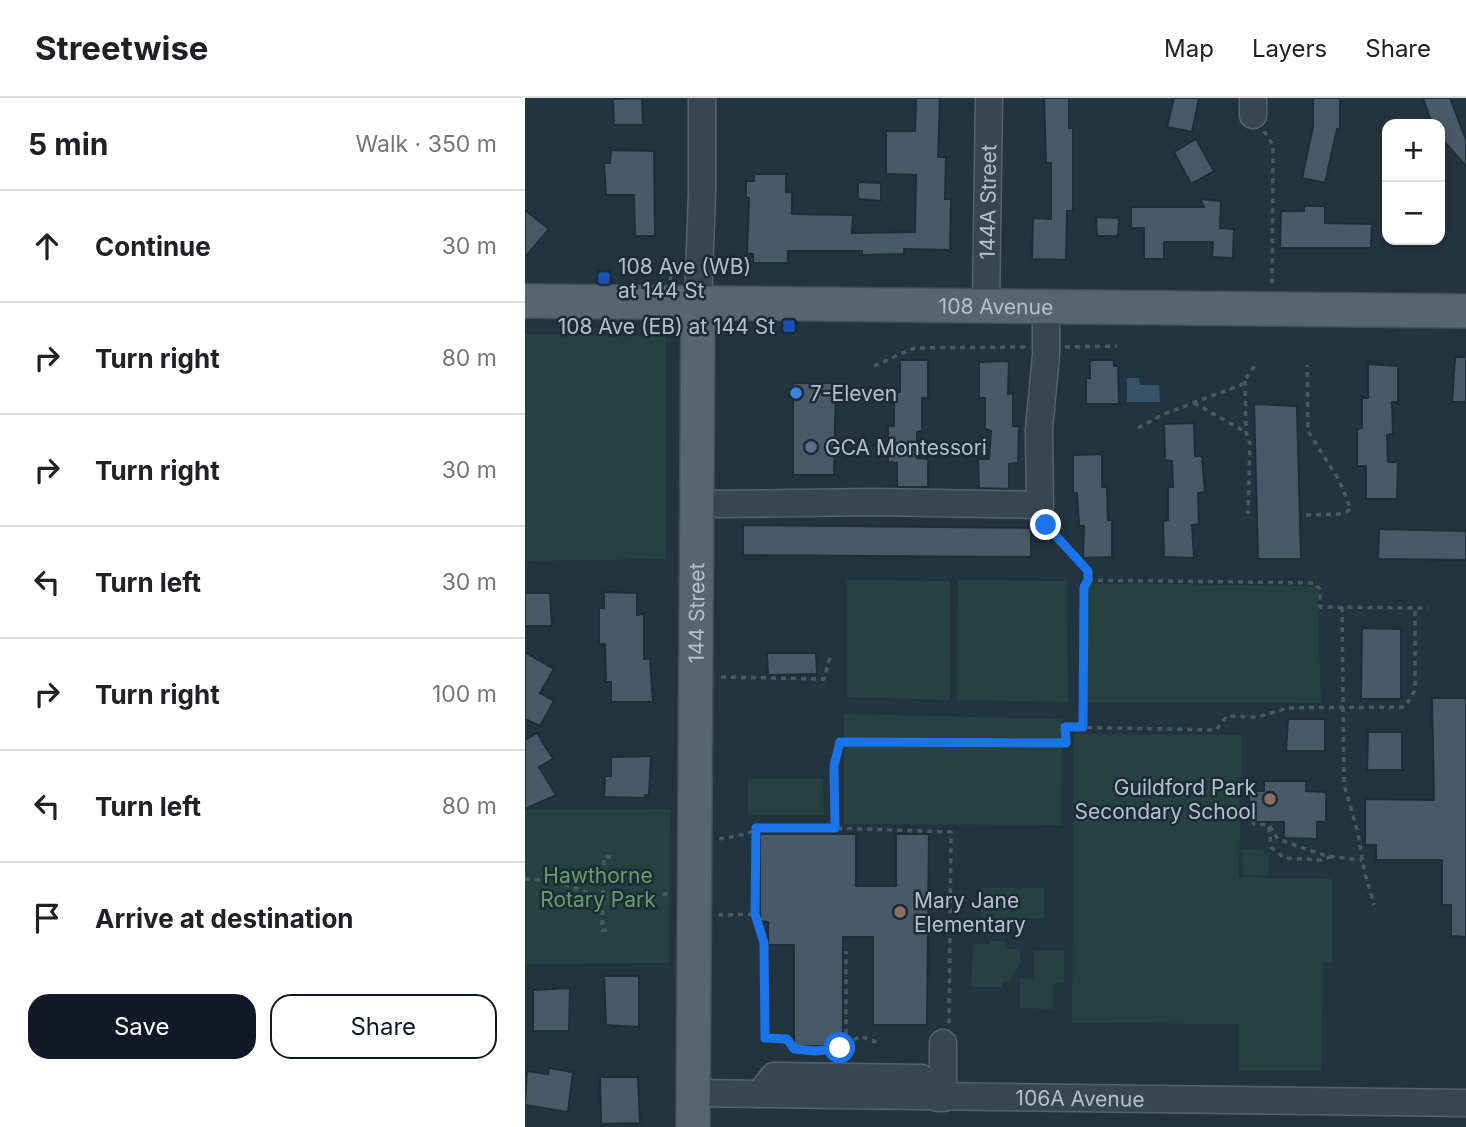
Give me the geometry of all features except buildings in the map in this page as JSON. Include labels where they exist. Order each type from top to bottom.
[{"type":"main road","name":"108 Avenue","points":[[525,301],[1466,311]]},
{"type":"main road","name":"144 Street","points":[[693,1127],[698,303]]},
{"type":"street","name":"144 Street","points":[[698,303],[702,98]]},
{"type":"street","name":"144A Street","points":[[986,305],[989,98]]},
{"type":"street","points":[[697,502],[1040,505],[1039,429],[1046,347],[1046,306]]},
{"type":"street","points":[[941,1098],[946,1038]]},
{"type":"street","name":"106A Avenue","points":[[693,1093],[1466,1103]]},
{"type":"path","points":[[1253,106],[1273,145],[1272,285]]},
{"type":"path","points":[[874,366],[914,348],[1117,346]]},
{"type":"path","points":[[1138,428],[1164,414],[1241,385],[1256,364]]},
{"type":"path","points":[[1306,515],[1339,514],[1351,510],[1340,482],[1308,431],[1307,365]]},
{"type":"path","points":[[1245,379],[1246,432],[1250,444],[1248,514]]},
{"type":"path","points":[[1194,403],[1246,432]]},
{"type":"path","points":[[1040,505],[1046,525],[1088,571],[1088,580],[1084,587],[1083,727]]},
{"type":"path","points":[[1088,580],[1314,583],[1320,589],[1320,607],[1428,608]]},
{"type":"path","points":[[1342,607],[1344,784],[1374,905]]},
{"type":"path","points":[[835,828],[834,766],[840,742],[1066,743],[1065,727],[1216,730],[1227,716],[1258,717],[1288,708],[1405,707],[1415,690],[1415,608]]},
{"type":"path","points":[[721,677],[824,679],[831,653]]},
{"type":"path","points":[[1241,806],[1247,808],[1254,824],[1269,825]]},
{"type":"path","points":[[1269,825],[1278,839],[1333,857],[1363,860]]},
{"type":"path","points":[[1269,825],[1271,847],[1284,858],[1320,860],[1333,857]]},
{"type":"path","points":[[756,828],[758,908],[755,914],[764,943],[765,1038],[787,1039],[794,1049],[817,1051],[846,1046],[860,1036],[876,1042]]},
{"type":"path","points":[[719,839],[747,834],[756,828],[951,832],[946,1038]]},
{"type":"path","points":[[611,857],[604,856],[602,930],[612,930]]},
{"type":"path","points":[[525,879],[554,881],[602,896],[673,894]]},
{"type":"path","points":[[720,915],[755,914]]},
{"type":"path","points":[[846,951],[846,1046]]},
{"type":"green space","points":[[525,334],[666,336],[666,559],[525,561]]},
{"type":"green space","points":[[847,580],[950,581],[950,700],[847,697]]},
{"type":"green space","points":[[958,580],[1067,581],[1068,702],[957,700]]},
{"type":"green space","points":[[1089,583],[1317,586],[1321,703],[1086,702]]},
{"type":"green space","points":[[844,714],[1062,719],[1061,825],[844,824]]},
{"type":"green space","points":[[1074,734],[1242,735],[1239,877],[1332,879],[1332,962],[1323,963],[1321,1070],[1239,1070],[1239,1024],[1072,1023]]},
{"type":"green space","points":[[748,779],[823,779],[824,815],[748,815]]},
{"type":"green space","name":"Hawthorne Rotary Park","points":[[670,809],[669,963],[525,964],[525,810]]},
{"type":"green space","points":[[1242,850],[1262,850],[1269,858],[1268,875],[1243,875]]},
{"type":"green space","points":[[982,888],[1044,888],[1044,918],[981,919]]},
{"type":"green space","points":[[991,941],[1005,941],[1005,949],[1020,949],[1020,963],[1010,981],[1003,981],[1002,987],[971,987],[973,944],[990,944]]},
{"type":"green space","points":[[1064,950],[1064,983],[1053,984],[1053,1009],[1020,1008],[1020,979],[1034,978],[1034,951]]},
{"type":"water","points":[[1127,378],[1139,378],[1140,385],[1159,385],[1160,402],[1127,402]]},
{"type":"place","name":"108 Ave (WB) at 144 St","points":[[604,278]]},
{"type":"place","name":"108 Ave (EB) at 144 St","points":[[789,326]]},
{"type":"place","name":"7-Eleven","points":[[796,393]]},
{"type":"place","name":"GCA Montessori","points":[[811,447]]},
{"type":"place","name":"Guildford Park Secondary School","points":[[1270,799]]},
{"type":"place","name":"Mary Jane Elementary","points":[[900,912]]},
{"type":"route","points":[[840,1048],[816,1051],[794,1049],[787,1039],[765,1038],[764,943],[755,914],[756,828],[835,828],[834,766],[840,742],[1066,743],[1065,727],[1083,727],[1084,587],[1088,580],[1088,571],[1046,525]]}]
